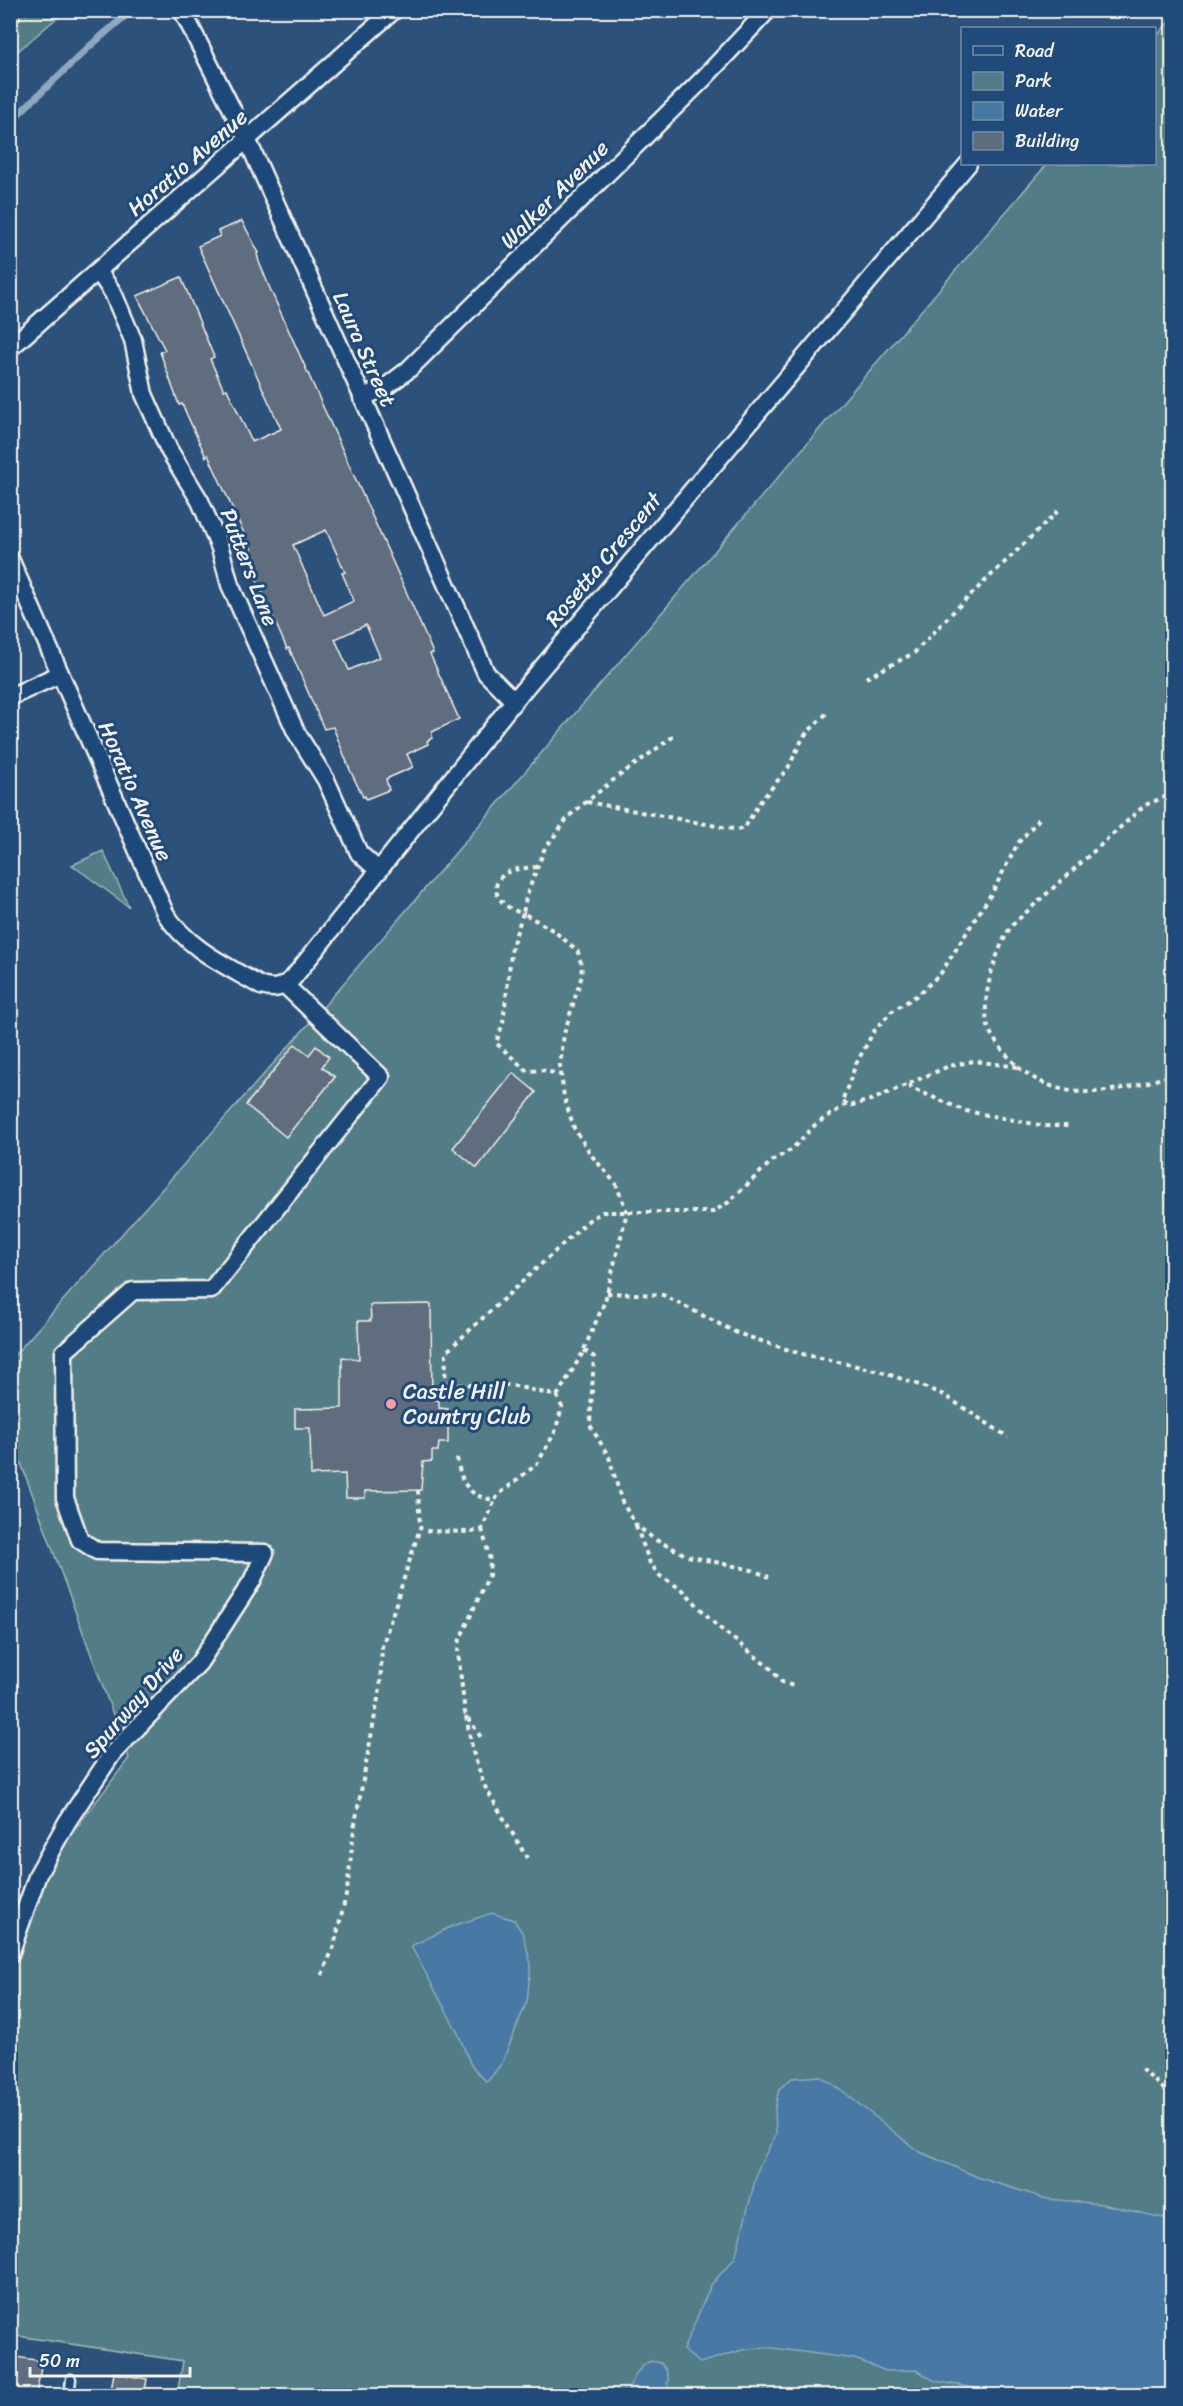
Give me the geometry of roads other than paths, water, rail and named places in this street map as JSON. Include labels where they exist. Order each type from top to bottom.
[{"type":"street","name":"Horatio Avenue","points":[[10,348],[394,10]]},
{"type":"street","name":"Walker Avenue","points":[[362,398],[387,386],[408,370],[703,79],[768,10]]},
{"type":"street","name":"Laura Street","points":[[185,16],[247,139],[486,673],[514,700]]},
{"type":"street","name":"Rosetta Crescent","points":[[282,986],[379,871],[514,700],[968,165]]},
{"type":"street","name":"Putters Lane","points":[[98,271],[113,293],[133,340],[144,394],[169,450],[200,501],[220,548],[230,585],[296,732],[326,780],[359,853],[379,871]]},
{"type":"street","name":"Horatio Avenue","points":[[10,560],[165,913],[174,928],[200,950],[250,980],[271,989],[282,986]]},
{"type":"street","points":[[10,697],[60,674]]},
{"type":"street","name":"Spurway Drive","points":[[10,1954],[38,1874],[67,1822],[112,1754],[199,1663],[252,1581],[265,1553],[97,1551],[80,1540],[66,1498],[64,1352],[133,1291],[211,1290],[381,1077],[282,986]]},
{"type":"lane","points":[[69,2396],[71,2379]]},
{"type":"water","points":[[492,1913],[514,1920],[523,1934],[531,1964],[527,2001],[502,2063],[487,2082],[471,2065],[457,2031],[411,1946],[453,1926]]},
{"type":"water","points":[[819,2076],[840,2089],[918,2151],[980,2178],[1047,2199],[1102,2204],[1172,2220],[1172,2395],[1015,2395],[935,2381],[917,2370],[886,2371],[855,2359],[765,2347],[742,2350],[700,2363],[683,2350],[711,2285],[735,2258],[758,2169],[776,2134],[775,2108],[779,2089],[792,2078]]},
{"type":"water","points":[[651,2361],[661,2363],[666,2370],[671,2395],[627,2395],[639,2371]]},
{"type":"waterway","points":[[10,122],[90,46],[132,10]]},
{"type":"place","name":"Castle Hill Country Club","points":[[391,1404]]}]
